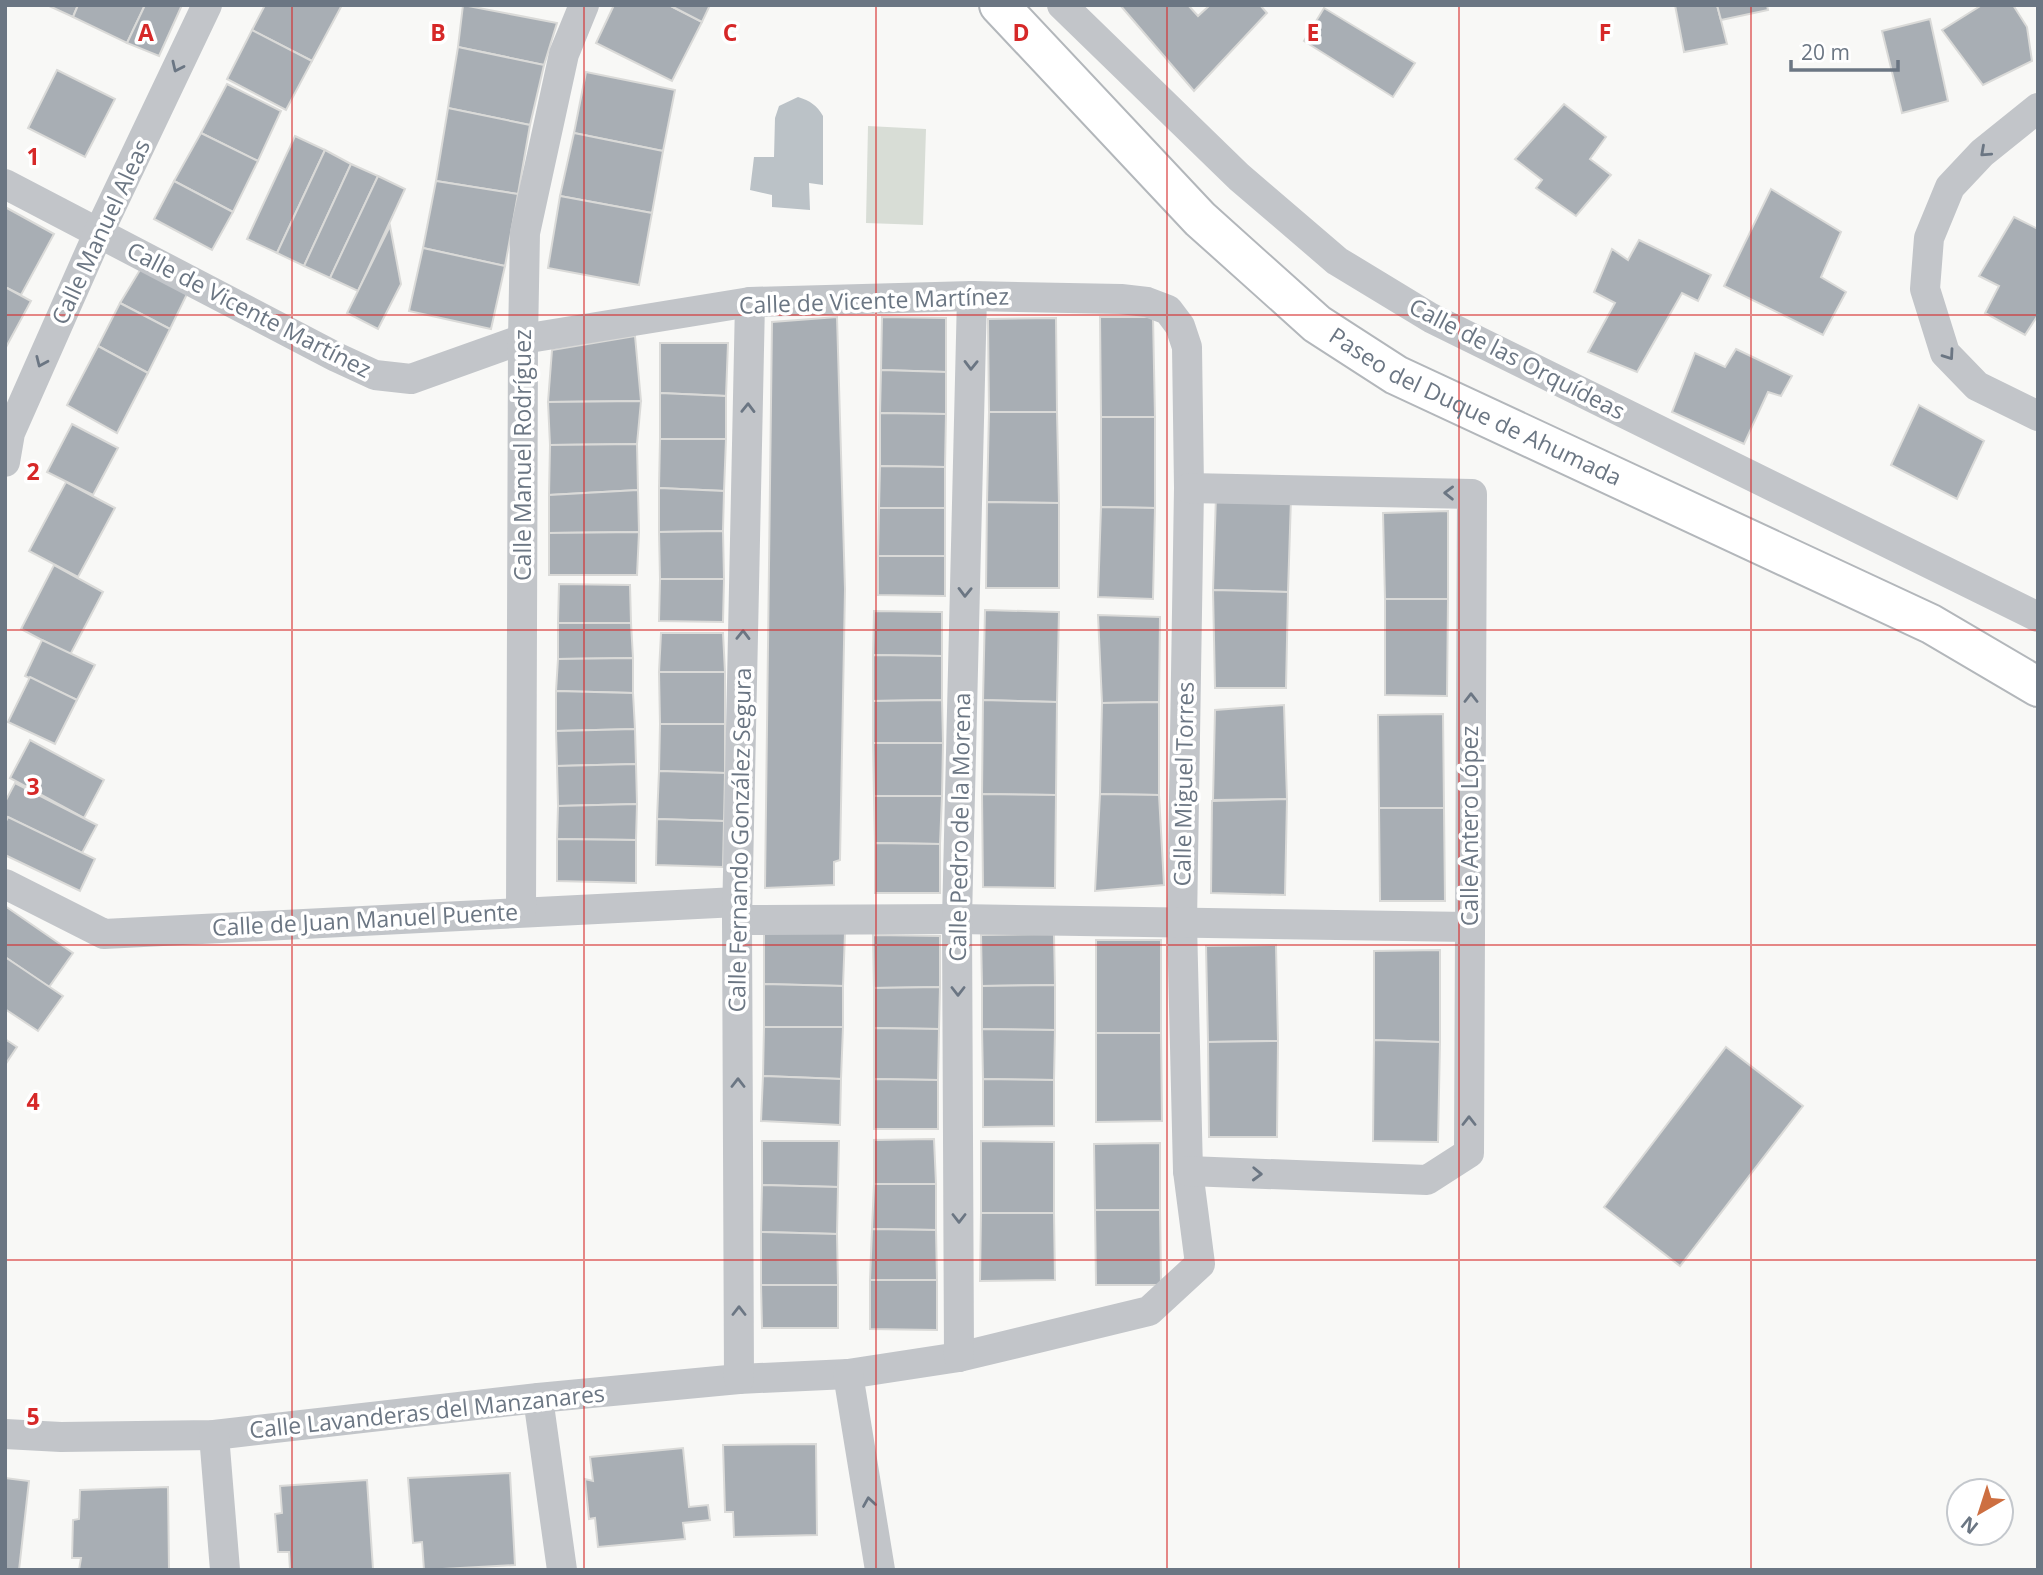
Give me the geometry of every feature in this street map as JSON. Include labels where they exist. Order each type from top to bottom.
[{"type":"main road","name":"Paseo del Duque de Ahumada","points":[[999,5],[1200,219],[1317,324],[1396,375],[1931,624],[2038,687]]},
{"type":"street","name":"Calle Manuel Aleas","points":[[5,462],[9,433],[98,234],[207,5]]},
{"type":"street","name":"Calle Manuel Rodríguez","points":[[521,912],[525,233],[564,54],[583,5]]},
{"type":"street","name":"Calle de las Orquídeas","points":[[1062,5],[1239,177],[1337,261],[1431,318],[2038,617]]},
{"type":"street","points":[[2038,108],[1982,153],[1950,187],[1929,238],[1925,289],[1945,354],[1977,386],[2038,416]]},
{"type":"street","name":"Calle de Vicente Martínez","points":[[5,184],[374,375],[411,379],[523,339],[750,302],[972,296],[1121,299],[1147,302],[1168,310]]},
{"type":"street","name":"Calle Pedro de la Morena","points":[[959,1357],[957,919],[972,296]]},
{"type":"street","name":"Calle Fernando González Segura","points":[[739,1379],[737,911],[750,302]]},
{"type":"street","name":"Calle Miguel Torres","points":[[1168,310],[1180,326],[1187,347],[1189,488],[1182,923],[1188,1171],[1200,1264]]},
{"type":"street","name":"Calle Antero López","points":[[1188,1171],[1427,1180],[1469,1153],[1472,494],[1189,488]]},
{"type":"street","name":"Calle de Juan Manuel Puente","points":[[5,884],[104,934],[521,912],[737,911],[957,919],[1469,927]]},
{"type":"street","name":"Calle Lavanderas del Manzanares","points":[[5,1434],[61,1437],[214,1435],[538,1398],[739,1379],[848,1374],[959,1357],[1149,1311],[1200,1264]]},
{"type":"street","points":[[848,1374],[880,1570]]},
{"type":"street","points":[[538,1398],[562,1570]]},
{"type":"street","points":[[214,1435],[225,1570]]},
{"type":"shaded area","points":[[798,97],[813,104],[823,116],[823,185],[809,183],[810,210],[772,207],[772,195],[750,190],[754,157],[774,157],[775,118],[779,106]]},
{"type":"shaded area","points":[[868,126],[926,129],[923,225],[866,223]]},
{"type":"building","points":[[47,5],[78,5],[73,17]]},
{"type":"building","points":[[78,5],[145,5],[127,43],[73,17]]},
{"type":"building","points":[[145,5],[182,5],[159,56],[127,43]]},
{"type":"building","points":[[265,5],[342,5],[312,61],[252,30]]},
{"type":"building","points":[[463,5],[557,23],[544,65],[458,47]]},
{"type":"building","points":[[614,5],[669,5],[702,22],[672,81],[596,43]]},
{"type":"building","points":[[669,5],[710,5],[702,22]]},
{"type":"building","points":[[1120,5],[1188,5],[1198,16],[1210,5],[1260,5],[1267,13],[1194,91]]},
{"type":"building","points":[[1675,5],[1717,5],[1727,44],[1684,52]]},
{"type":"building","points":[[1717,5],[1767,5],[1768,10],[1721,20]]},
{"type":"building","points":[[1982,5],[2013,5],[2027,27],[2032,61],[1983,85],[1942,30]]},
{"type":"building","points":[[1324,8],[1415,63],[1393,97],[1304,41]]},
{"type":"building","points":[[1930,19],[1948,101],[1902,113],[1882,31]]},
{"type":"building","points":[[252,30],[312,61],[286,110],[227,79]]},
{"type":"building","points":[[458,47],[544,65],[530,125],[448,108]]},
{"type":"building","points":[[57,70],[115,99],[85,157],[28,128]]},
{"type":"building","points":[[586,72],[675,90],[663,151],[574,133]]},
{"type":"building","points":[[227,84],[281,111],[258,161],[201,133]]},
{"type":"building","points":[[1564,104],[1606,137],[1590,159],[1611,175],[1576,216],[1536,188],[1542,180],[1515,159]]},
{"type":"building","points":[[448,108],[530,125],[518,194],[436,181]]},
{"type":"building","points":[[201,133],[258,161],[233,212],[174,181]]},
{"type":"building","points":[[574,133],[663,151],[652,213],[560,196]]},
{"type":"building","points":[[295,136],[325,150],[277,253],[247,239]]},
{"type":"building","points":[[325,150],[351,164],[304,266],[277,253]]},
{"type":"building","points":[[351,164],[378,176],[330,278],[304,266]]},
{"type":"building","points":[[378,176],[405,189],[358,291],[330,278]]},
{"type":"building","points":[[174,181],[233,212],[212,250],[154,219]]},
{"type":"building","points":[[436,181],[518,194],[505,266],[423,248]]},
{"type":"building","points":[[1771,189],[1841,232],[1821,277],[1846,292],[1823,335],[1724,286]]},
{"type":"building","points":[[560,196],[652,213],[639,285],[548,268]]},
{"type":"building","points":[[5,207],[54,234],[21,295],[5,287]]},
{"type":"building","points":[[2014,217],[2038,229],[2038,315],[2025,335],[1985,313],[1999,286],[1979,276]]},
{"type":"building","points":[[390,226],[401,284],[378,329],[347,313]]},
{"type":"building","points":[[1639,240],[1711,275],[1698,301],[1682,293],[1637,372],[1588,352],[1615,303],[1594,292],[1612,249],[1628,260]]},
{"type":"building","points":[[423,248],[505,266],[491,329],[409,311]]},
{"type":"building","points":[[143,265],[189,290],[170,329],[120,303]]},
{"type":"building","points":[[5,287],[31,301],[5,349]]},
{"type":"building","points":[[120,303],[170,329],[148,373],[98,346]]},
{"type":"building","points":[[837,317],[845,589],[840,860],[834,862],[834,885],[765,888],[772,322]]},
{"type":"building","points":[[882,317],[946,318],[946,372],[881,370]]},
{"type":"building","points":[[1100,317],[1153,317],[1155,417],[1101,417]]},
{"type":"building","points":[[1056,318],[1057,412],[989,412],[988,319]]},
{"type":"building","points":[[635,336],[641,401],[548,402],[552,350]]},
{"type":"building","points":[[660,343],[728,343],[726,396],[660,393]]},
{"type":"building","points":[[98,346],[148,373],[117,433],[67,405]]},
{"type":"building","points":[[1736,349],[1792,376],[1781,396],[1768,392],[1744,444],[1672,412],[1695,353],[1725,367]]},
{"type":"building","points":[[881,370],[946,372],[946,414],[880,413]]},
{"type":"building","points":[[660,393],[726,396],[726,439],[660,439]]},
{"type":"building","points":[[641,401],[637,444],[550,445],[548,402]]},
{"type":"building","points":[[1919,405],[1984,441],[1957,499],[1891,465]]},
{"type":"building","points":[[989,412],[1057,412],[1059,503],[987,502]]},
{"type":"building","points":[[880,413],[946,414],[945,467],[880,466]]},
{"type":"building","points":[[1101,417],[1155,417],[1155,508],[1101,507]]},
{"type":"building","points":[[72,424],[118,448],[93,495],[47,472]]},
{"type":"building","points":[[660,439],[726,439],[724,491],[659,488]]},
{"type":"building","points":[[637,444],[638,490],[549,495],[550,445]]},
{"type":"building","points":[[880,466],[945,467],[945,508],[879,508]]},
{"type":"building","points":[[66,482],[115,508],[78,577],[29,551]]},
{"type":"building","points":[[659,488],[724,491],[723,531],[659,532]]},
{"type":"building","points":[[638,490],[639,532],[549,533],[549,495]]},
{"type":"building","points":[[1216,495],[1291,498],[1288,592],[1213,590]]},
{"type":"building","points":[[987,502],[1059,503],[1059,588],[986,588]]},
{"type":"building","points":[[1101,507],[1155,508],[1153,599],[1098,597]]},
{"type":"building","points":[[879,508],[945,508],[945,556],[878,556]]},
{"type":"building","points":[[1448,511],[1448,599],[1385,599],[1383,513]]},
{"type":"building","points":[[723,531],[724,579],[660,579],[659,532]]},
{"type":"building","points":[[639,532],[637,575],[549,575],[549,533]]},
{"type":"building","points":[[878,556],[945,556],[945,596],[878,595]]},
{"type":"building","points":[[54,565],[103,592],[70,655],[21,629]]},
{"type":"building","points":[[660,579],[724,579],[723,622],[659,621]]},
{"type":"building","points":[[559,584],[630,585],[631,623],[558,623]]},
{"type":"building","points":[[1213,590],[1288,592],[1286,688],[1215,688]]},
{"type":"building","points":[[1385,599],[1448,599],[1447,696],[1385,695]]},
{"type":"building","points":[[985,610],[1059,612],[1057,702],[983,700]]},
{"type":"building","points":[[874,611],[942,612],[942,656],[873,655]]},
{"type":"building","points":[[1098,615],[1160,617],[1159,702],[1102,703]]},
{"type":"building","points":[[558,623],[631,623],[633,658],[558,659]]},
{"type":"building","points":[[661,633],[723,633],[725,672],[659,672]]},
{"type":"building","points":[[42,640],[95,665],[77,700],[25,676]]},
{"type":"building","points":[[873,655],[942,656],[942,700],[873,701]]},
{"type":"building","points":[[633,658],[633,693],[556,691],[558,659]]},
{"type":"building","points":[[659,672],[725,672],[725,724],[660,724]]},
{"type":"building","points":[[30,677],[77,700],[55,744],[8,722]]},
{"type":"building","points":[[556,691],[633,693],[635,729],[556,731]]},
{"type":"building","points":[[942,700],[943,743],[873,743],[873,701]]},
{"type":"building","points":[[983,700],[1057,702],[1056,795],[982,794]]},
{"type":"building","points":[[1159,702],[1159,795],[1100,794],[1102,703]]},
{"type":"building","points":[[1284,705],[1287,799],[1213,800],[1215,710]]},
{"type":"building","points":[[1443,714],[1444,808],[1379,808],[1378,715]]},
{"type":"building","points":[[660,724],[725,724],[725,773],[659,771]]},
{"type":"building","points":[[635,729],[636,764],[557,766],[556,731]]},
{"type":"building","points":[[30,740],[104,780],[84,818],[10,778]]},
{"type":"building","points":[[873,743],[943,743],[942,796],[874,796]]},
{"type":"building","points":[[636,764],[637,804],[558,806],[557,766]]},
{"type":"building","points":[[659,771],[725,773],[724,821],[657,819]]},
{"type":"building","points":[[15,783],[97,825],[82,853],[5,816],[5,802]]},
{"type":"building","points":[[982,794],[1056,795],[1055,888],[983,887]]},
{"type":"building","points":[[1100,794],[1159,795],[1164,885],[1095,891]]},
{"type":"building","points":[[874,796],[942,796],[940,844],[875,843]]},
{"type":"building","points":[[1287,799],[1285,895],[1211,893],[1212,801]]},
{"type":"building","points":[[637,804],[636,840],[557,839],[558,806]]},
{"type":"building","points":[[1379,808],[1444,808],[1445,901],[1380,901]]},
{"type":"building","points":[[8,817],[95,859],[80,891],[5,855],[5,823]]},
{"type":"building","points":[[657,819],[724,821],[723,867],[656,865]]},
{"type":"building","points":[[557,839],[636,840],[636,883],[557,881]]},
{"type":"building","points":[[875,843],[940,844],[940,893],[875,893]]},
{"type":"building","points":[[5,906],[73,953],[49,987],[5,957]]},
{"type":"building","points":[[764,931],[845,933],[843,986],[764,984]]},
{"type":"building","points":[[1054,934],[1055,985],[982,986],[981,935]]},
{"type":"building","points":[[873,935],[940,936],[940,987],[874,988]]},
{"type":"building","points":[[1096,940],[1161,940],[1161,1033],[1096,1033]]},
{"type":"building","points":[[1276,945],[1278,1041],[1208,1042],[1206,946]]},
{"type":"building","points":[[1440,950],[1440,1042],[1374,1040],[1374,951]]},
{"type":"building","points":[[5,957],[63,996],[38,1031],[5,1009]]},
{"type":"building","points":[[764,984],[843,986],[843,1027],[764,1027]]},
{"type":"building","points":[[1055,985],[1055,1030],[982,1029],[982,986]]},
{"type":"building","points":[[940,987],[939,1029],[874,1028],[874,988]]},
{"type":"building","points":[[764,1027],[843,1027],[841,1079],[763,1076]]},
{"type":"building","points":[[874,1028],[939,1029],[938,1080],[874,1079]]},
{"type":"building","points":[[982,1029],[1055,1030],[1054,1080],[983,1079]]},
{"type":"building","points":[[1096,1033],[1161,1033],[1162,1121],[1096,1122]]},
{"type":"building","points":[[5,1039],[17,1047],[5,1065]]},
{"type":"building","points":[[1374,1040],[1440,1042],[1438,1142],[1373,1141]]},
{"type":"building","points":[[1278,1041],[1277,1137],[1209,1137],[1208,1042]]},
{"type":"building","points":[[1726,1047],[1803,1106],[1680,1266],[1604,1207]]},
{"type":"building","points":[[763,1076],[841,1079],[840,1125],[761,1121]]},
{"type":"building","points":[[874,1079],[938,1080],[938,1129],[874,1129]]},
{"type":"building","points":[[983,1079],[1054,1080],[1054,1126],[983,1127]]},
{"type":"building","points":[[934,1139],[936,1184],[874,1184],[874,1140]]},
{"type":"building","points":[[762,1141],[839,1141],[838,1187],[762,1185]]},
{"type":"building","points":[[981,1141],[1054,1142],[1054,1213],[981,1213]]},
{"type":"building","points":[[1160,1143],[1160,1210],[1095,1210],[1094,1144]]},
{"type":"building","points":[[874,1184],[936,1184],[936,1230],[872,1229]]},
{"type":"building","points":[[762,1185],[838,1187],[837,1234],[761,1232]]},
{"type":"building","points":[[1095,1210],[1160,1210],[1161,1285],[1096,1285]]},
{"type":"building","points":[[981,1213],[1054,1213],[1055,1280],[980,1281]]},
{"type":"building","points":[[872,1229],[936,1230],[937,1280],[870,1280]]},
{"type":"building","points":[[761,1232],[837,1234],[838,1285],[761,1285]]},
{"type":"building","points":[[870,1280],[937,1280],[937,1330],[870,1329]]},
{"type":"building","points":[[761,1285],[838,1285],[838,1328],[762,1328]]},
{"type":"building","points":[[816,1444],[817,1535],[734,1537],[733,1512],[725,1512],[723,1445]]},
{"type":"building","points":[[683,1448],[689,1507],[708,1505],[710,1520],[683,1523],[685,1539],[598,1547],[595,1518],[589,1519],[585,1479],[593,1481],[590,1457]]},
{"type":"building","points":[[510,1473],[515,1565],[424,1570],[422,1542],[413,1543],[408,1478]]},
{"type":"building","points":[[5,1478],[29,1481],[19,1570],[5,1570]]},
{"type":"building","points":[[367,1480],[373,1569],[290,1570],[289,1552],[278,1552],[275,1514],[282,1513],[280,1486]]},
{"type":"building","points":[[168,1487],[169,1570],[79,1570],[81,1558],[72,1558],[73,1520],[79,1519],[80,1490]]}]
